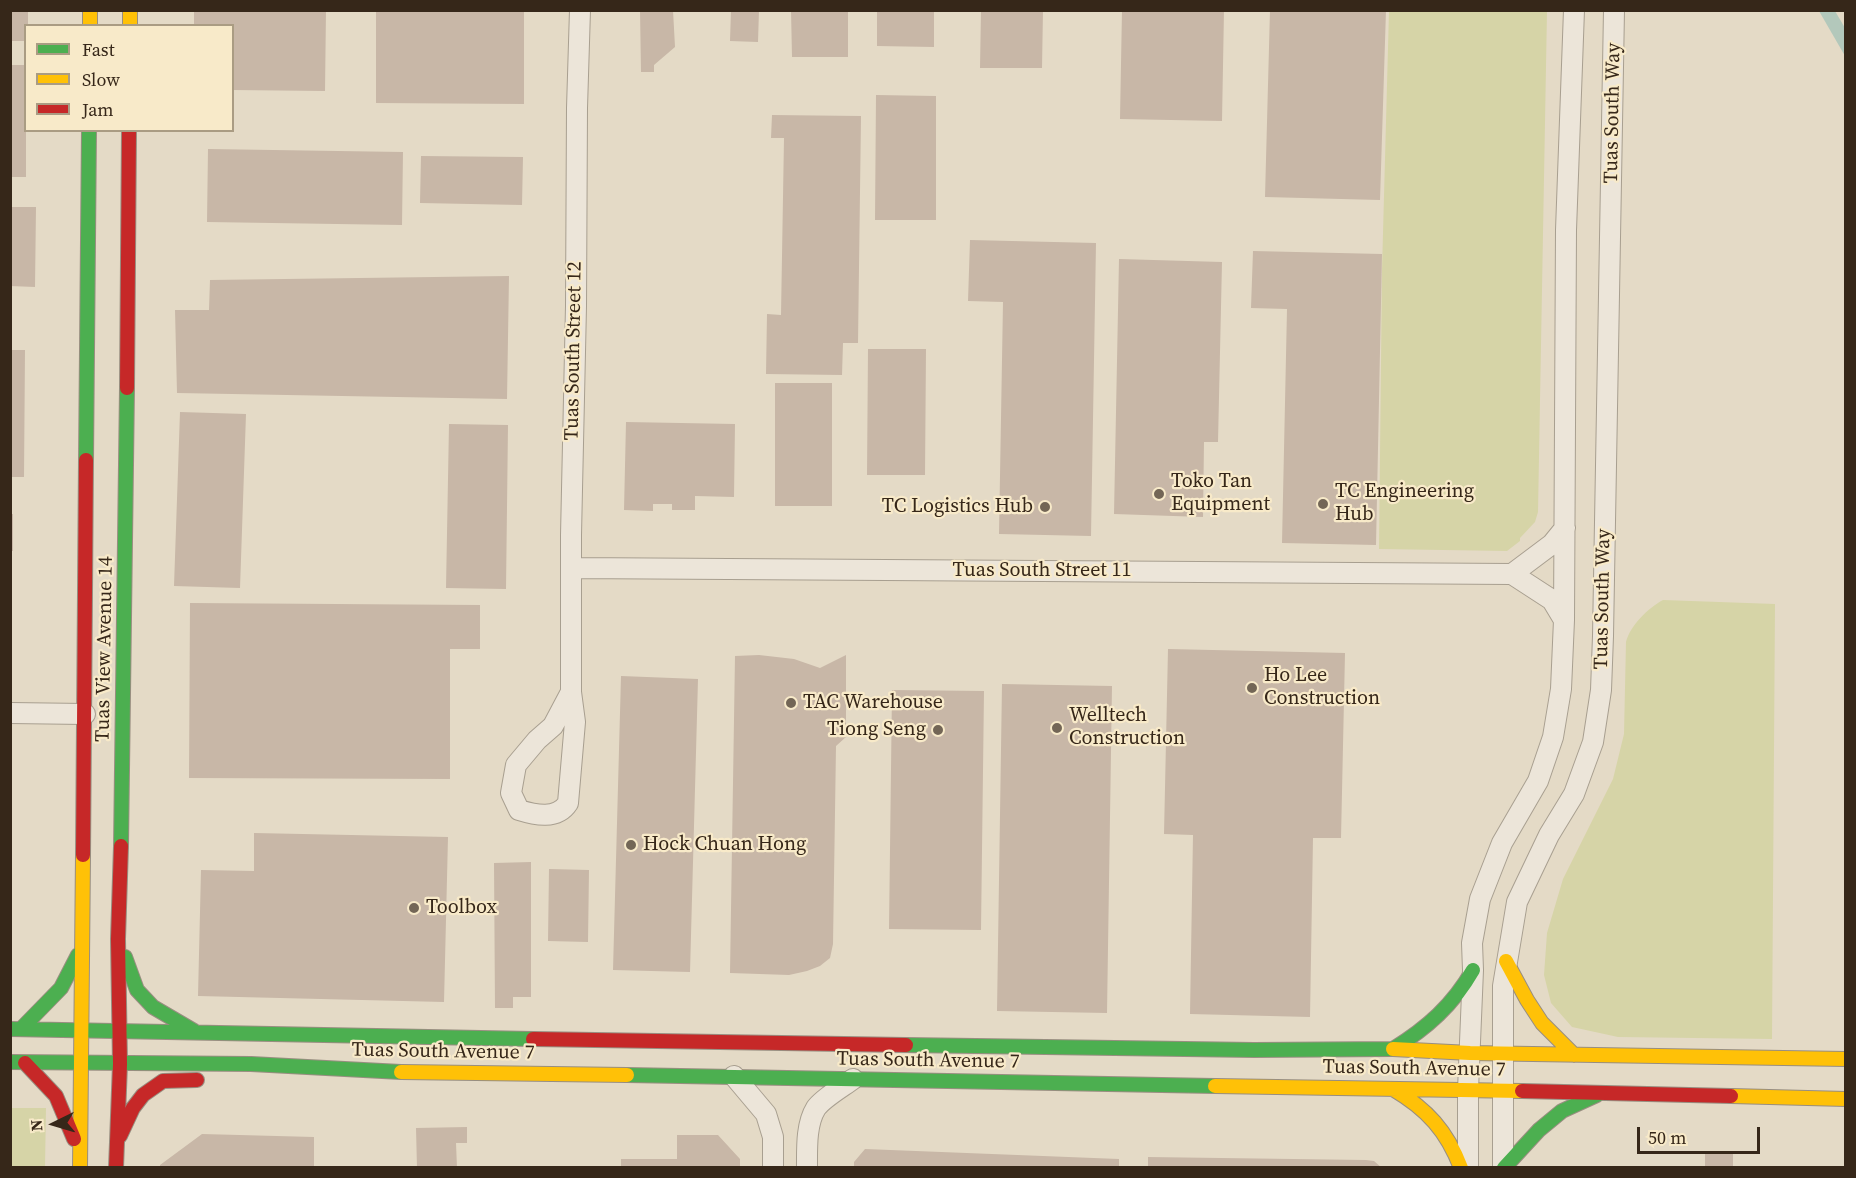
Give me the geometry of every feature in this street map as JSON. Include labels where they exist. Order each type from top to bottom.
[{"type":"street","name":"Tuas South Street 12","points":[[571,692],[553,726],[537,740],[516,765],[511,793],[519,810],[536,815],[552,813],[564,808],[568,803],[575,722],[571,692],[580,10]]},
{"type":"street","name":"Tuas South Way","points":[[1468,1167],[1467,1090],[1473,970],[1472,943],[1480,899],[1502,843],[1538,781],[1553,737],[1562,689],[1566,230],[1574,10]]},
{"type":"street","name":"Tuas South Way","points":[[1504,1167],[1503,986],[1517,903],[1549,835],[1574,794],[1593,742],[1601,690],[1614,10]]},
{"type":"street","name":"Tuas View Avenue 14","points":[[80,1161],[89,132]]},
{"type":"street","name":"Tuas View Avenue 14","points":[[116,1167],[120,1064],[118,939],[123,803],[129,132]]},
{"type":"street","points":[[1564,620],[1552,600],[1512,574],[1552,544],[1565,528]]},
{"type":"street","name":"Tuas South Street 11","points":[[572,568],[1512,574]]},
{"type":"street","points":[[10,714],[85,714]]},
{"type":"street","points":[[118,939],[137,990],[153,1007],[195,1032]]},
{"type":"street","points":[[16,1029],[48,1004],[61,988],[81,950]]},
{"type":"street","points":[[1506,961],[1542,1023],[1574,1055]]},
{"type":"street","points":[[1393,1049],[1431,1024],[1447,1010],[1473,970]]},
{"type":"street","name":"Tuas South Avenue 7","points":[[16,1029],[1254,1050],[1393,1049],[1470,1053],[1845,1059]]},
{"type":"street","name":"Tuas South Avenue 7","points":[[10,1062],[281,1065],[386,1072],[1503,1090],[1845,1099]]},
{"type":"street","points":[[25,1063],[56,1096],[80,1161]]},
{"type":"street","points":[[279,1079],[360,1078],[386,1072]]},
{"type":"street","points":[[734,1076],[766,1114],[773,1137],[773,1167]]},
{"type":"street","points":[[807,1167],[807,1144],[811,1121],[817,1106],[854,1079]]},
{"type":"street","points":[[117,1143],[133,1108],[143,1095],[163,1081],[210,1080]]},
{"type":"street","points":[[1393,1089],[1416,1103],[1432,1119],[1455,1152],[1461,1167]]},
{"type":"street","points":[[1504,1167],[1539,1130],[1562,1111],[1600,1093]]},
{"type":"shaded area","points":[[1389,11],[1547,11],[1538,512],[1535,522],[1520,538],[1520,541],[1507,551],[1379,549],[1382,270]]},
{"type":"shaded area","points":[[1819,11],[1835,11],[1845,28],[1845,56]]},
{"type":"shaded area","points":[[1663,600],[1775,604],[1772,1039],[1618,1037],[1572,1027],[1551,1003],[1544,975],[1547,933],[1563,879],[1613,779],[1624,734],[1626,642],[1640,618]]},
{"type":"shaded area","points":[[11,1108],[46,1108],[45,1167],[11,1167]]},
{"type":"building","points":[[10,10],[28,10],[28,24],[24,24],[24,41],[10,41]]},
{"type":"building","points":[[194,10],[326,10],[325,91],[234,90],[234,24],[194,24]]},
{"type":"building","points":[[376,10],[524,10],[524,104],[376,103]]},
{"type":"building","points":[[640,10],[673,10],[675,47],[654,65],[654,72],[641,72]]},
{"type":"building","points":[[731,10],[759,10],[758,42],[730,41]]},
{"type":"building","points":[[791,10],[848,10],[848,57],[792,57]]},
{"type":"building","points":[[877,10],[934,10],[934,47],[877,46]]},
{"type":"building","points":[[981,10],[1043,10],[1042,68],[980,68]]},
{"type":"building","points":[[1122,10],[1224,10],[1222,121],[1120,119]]},
{"type":"building","points":[[1270,10],[1386,10],[1380,200],[1265,197]]},
{"type":"building","points":[[10,65],[24,65],[26,177],[10,177]]},
{"type":"building","points":[[876,95],[936,96],[936,220],[875,220]]},
{"type":"building","points":[[772,115],[861,116],[858,343],[843,343],[842,375],[766,374],[767,314],[781,315],[784,138],[771,138]]},
{"type":"building","points":[[208,149],[403,152],[402,225],[207,222]]},
{"type":"building","points":[[421,156],[523,157],[522,205],[420,203]]},
{"type":"building","points":[[11,207],[36,207],[35,287],[10,286]]},
{"type":"building","points":[[970,240],[1096,243],[1091,536],[999,534],[1003,302],[968,301]]},
{"type":"building","points":[[1253,251],[1382,254],[1376,545],[1282,543],[1287,309],[1251,308]]},
{"type":"building","points":[[1119,259],[1222,262],[1218,442],[1204,442],[1203,517],[1114,514]]},
{"type":"building","points":[[509,276],[507,399],[177,393],[175,310],[209,310],[210,280]]},
{"type":"building","points":[[868,349],[926,349],[925,475],[867,475]]},
{"type":"building","points":[[10,350],[25,350],[24,477],[10,477]]},
{"type":"building","points":[[775,383],[832,383],[832,506],[775,506]]},
{"type":"building","points":[[180,412],[246,414],[240,588],[174,586]]},
{"type":"building","points":[[626,422],[735,424],[734,497],[695,496],[695,510],[672,510],[672,504],[653,504],[653,511],[624,510]]},
{"type":"building","points":[[449,424],[508,425],[506,589],[446,588]]},
{"type":"building","points":[[10,514],[13,514],[13,551],[10,551]]},
{"type":"building","points":[[190,603],[480,605],[480,649],[450,649],[450,779],[189,778]]},
{"type":"building","points":[[1168,649],[1345,653],[1341,838],[1313,838],[1310,1017],[1190,1014],[1193,835],[1164,834]]},
{"type":"building","points":[[759,655],[794,659],[820,668],[846,655],[846,737],[836,746],[833,944],[830,958],[820,966],[789,975],[730,973],[735,656]]},
{"type":"building","points":[[621,676],[698,679],[690,972],[613,970]]},
{"type":"building","points":[[1002,684],[1112,686],[1107,1013],[997,1011]]},
{"type":"building","points":[[892,690],[984,691],[981,930],[889,929]]},
{"type":"building","points":[[254,833],[448,837],[444,1002],[198,996],[201,870],[254,871]]},
{"type":"building","points":[[531,862],[531,997],[513,997],[513,1008],[495,1008],[494,863]]},
{"type":"building","points":[[549,869],[589,870],[588,942],[548,941]]},
{"type":"building","points":[[467,1127],[467,1143],[456,1143],[457,1168],[417,1168],[416,1128]]},
{"type":"building","points":[[202,1134],[314,1137],[314,1168],[160,1168],[160,1165]]},
{"type":"building","points":[[677,1135],[718,1135],[740,1159],[740,1168],[621,1168],[621,1159],[677,1159]]},
{"type":"building","points":[[865,1149],[1119,1159],[1119,1168],[854,1168],[854,1162]]},
{"type":"building","points":[[1705,1154],[1733,1154],[1733,1168],[1705,1168]]},
{"type":"building","points":[[1148,1157],[1366,1160],[1374,1161],[1382,1168],[1148,1168]]},
{"type":"traffic: fast","points":[[86,460],[89,132]]},
{"type":"traffic: fast","points":[[121,846],[127,388]]},
{"type":"traffic: fast","points":[[21,1029],[61,988],[78,955]]},
{"type":"traffic: fast","points":[[125,957],[137,990],[153,1007],[194,1031]]},
{"type":"traffic: fast","points":[[1393,1049],[1438,1015],[1457,994],[1473,970]]},
{"type":"traffic: fast","points":[[10,1029],[533,1039]]},
{"type":"traffic: fast","points":[[906,1045],[1254,1050],[1393,1049]]},
{"type":"traffic: fast","points":[[10,1062],[251,1064],[401,1072]]},
{"type":"traffic: fast","points":[[627,1075],[1215,1086]]},
{"type":"traffic: fast","points":[[1504,1168],[1539,1130],[1562,1111],[1597,1095]]},
{"type":"traffic: slow","points":[[90,10],[90,24]]},
{"type":"traffic: slow","points":[[130,10],[130,24]]},
{"type":"traffic: slow","points":[[80,1168],[83,855]]},
{"type":"traffic: slow","points":[[1506,961],[1542,1023],[1574,1055]]},
{"type":"traffic: slow","points":[[1393,1049],[1470,1053],[1846,1059]]},
{"type":"traffic: slow","points":[[401,1072],[627,1075]]},
{"type":"traffic: slow","points":[[1215,1086],[1522,1091]]},
{"type":"traffic: slow","points":[[1393,1089],[1426,1113],[1434,1122],[1449,1143],[1461,1168]]},
{"type":"traffic: slow","points":[[1731,1096],[1846,1099]]},
{"type":"traffic: jam","points":[[127,388],[129,132]]},
{"type":"traffic: jam","points":[[83,855],[86,460]]},
{"type":"traffic: jam","points":[[116,1168],[120,1064],[118,939],[121,846]]},
{"type":"traffic: jam","points":[[533,1039],[906,1045]]},
{"type":"traffic: jam","points":[[25,1063],[56,1096],[74,1139]]},
{"type":"traffic: jam","points":[[120,1136],[133,1108],[143,1095],[163,1081],[197,1080]]},
{"type":"traffic: jam","points":[[1522,1091],[1731,1096]]},
{"type":"place","name":"Toko Tan Equipment","points":[[1159,494]]},
{"type":"place","name":"TC Engineering Hub","points":[[1323,504]]},
{"type":"place","name":"TC Logistics Hub","points":[[1045,507]]},
{"type":"place","name":"Ho Lee Construction","points":[[1252,688]]},
{"type":"place","name":"TAC Warehouse","points":[[791,703]]},
{"type":"place","name":"Welltech Construction","points":[[1057,728]]},
{"type":"place","name":"Tiong Seng","points":[[938,730]]},
{"type":"place","name":"Hock Chuan Hong","points":[[631,845]]},
{"type":"place","name":"Toolbox","points":[[414,908]]}]
